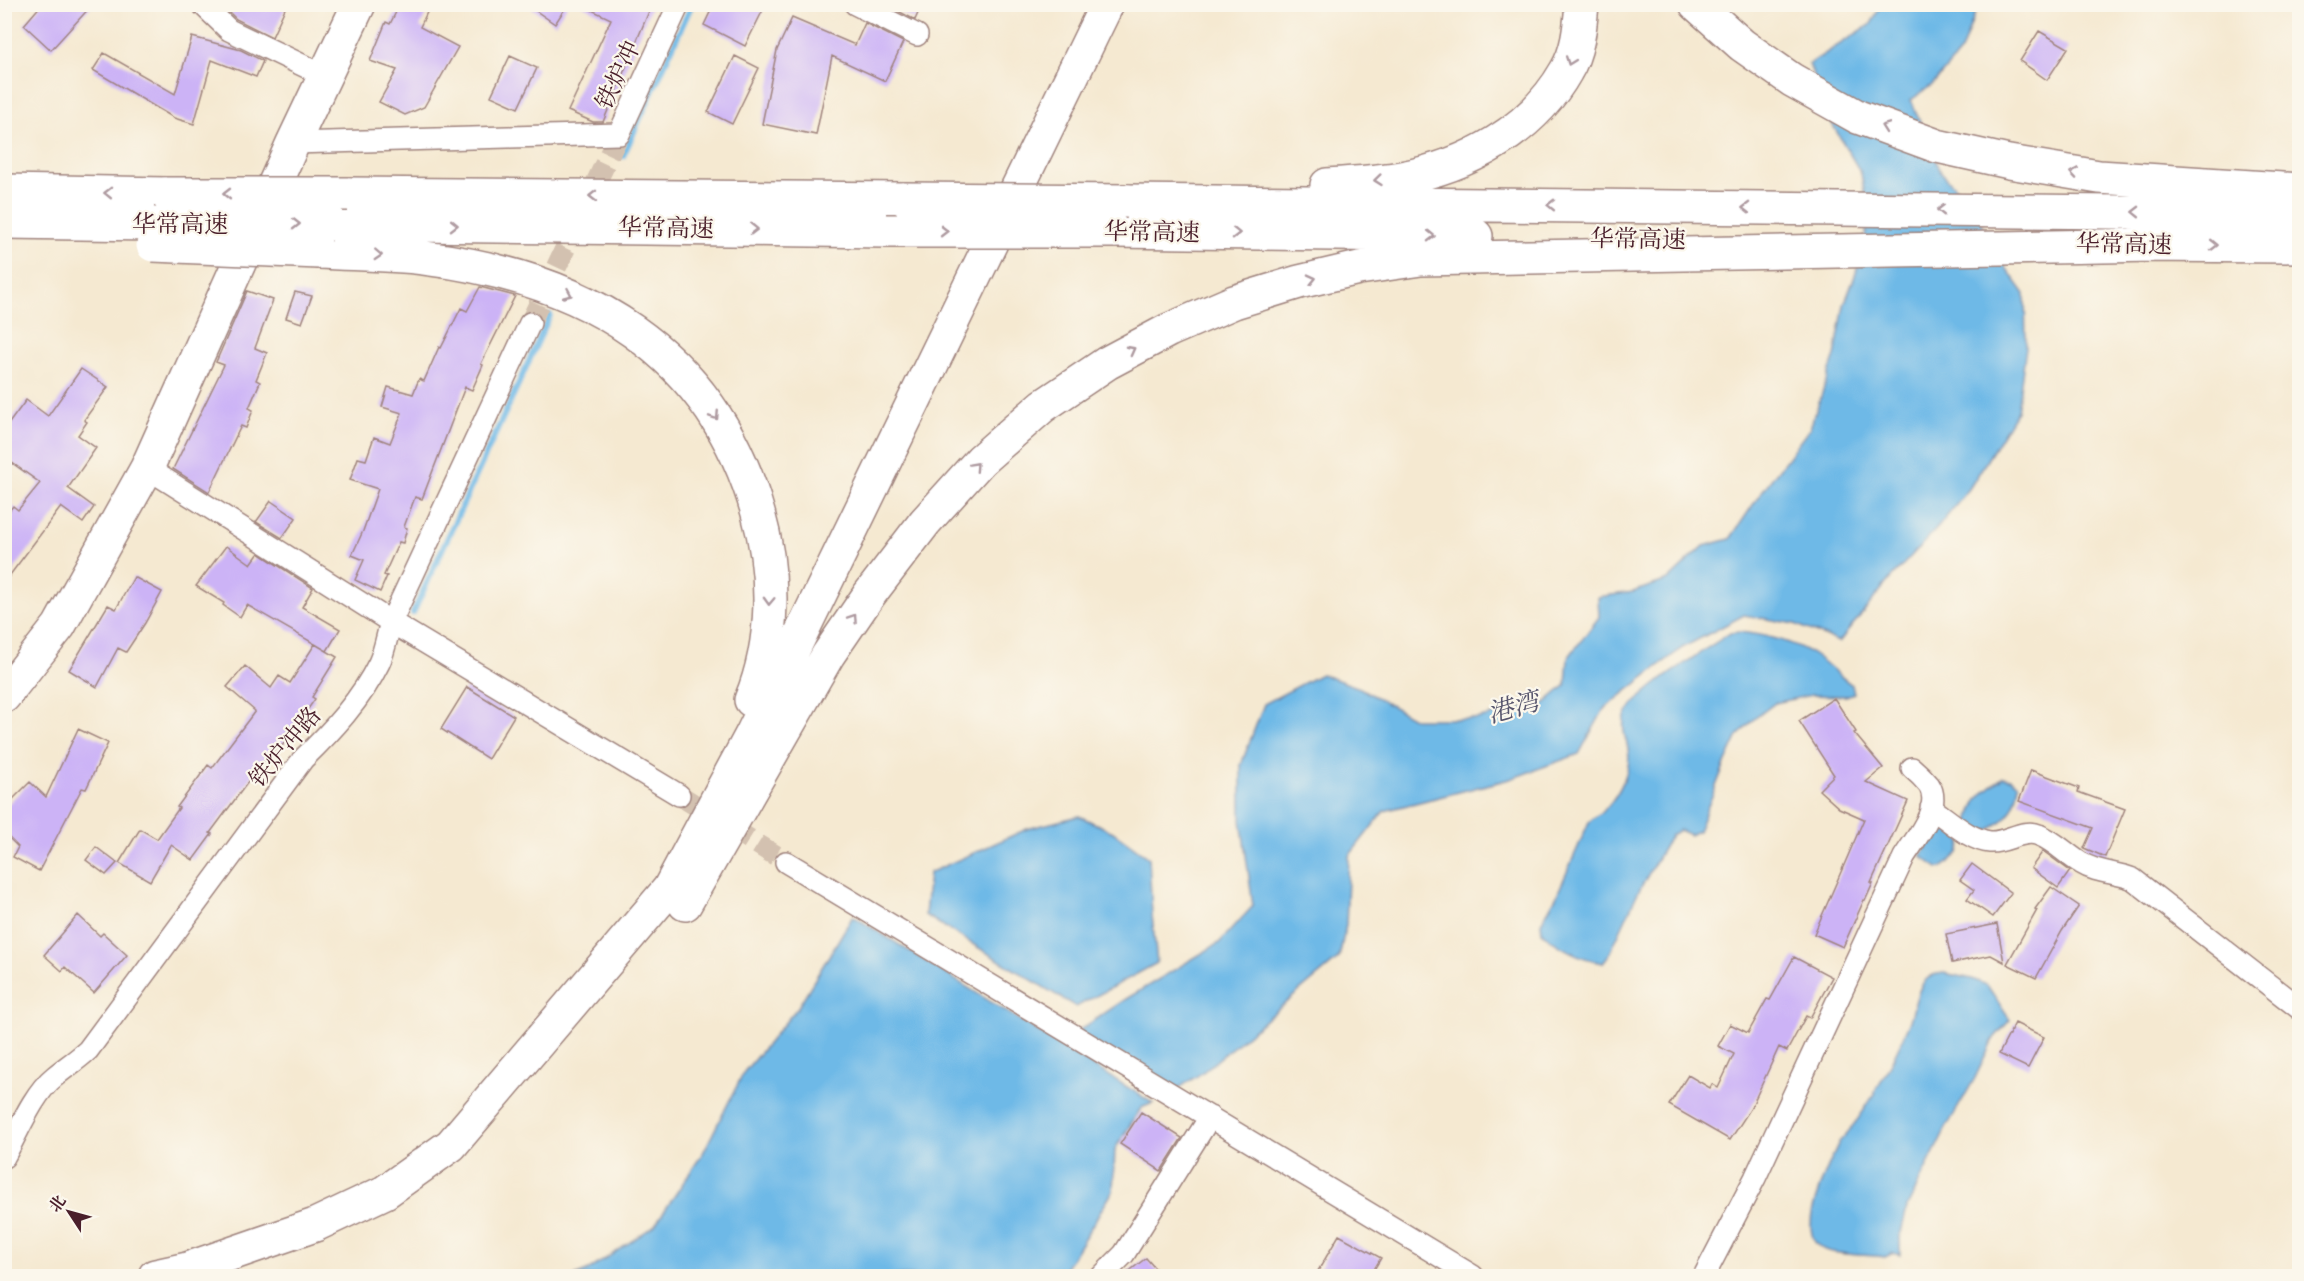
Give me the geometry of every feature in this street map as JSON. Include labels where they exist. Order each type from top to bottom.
[{"type":"main road","points":[[4,696],[59,626],[147,468],[293,143],[359,4]]},
{"type":"main road","points":[[677,897],[752,734],[1107,4]]},
{"type":"main road","points":[[155,1276],[187,1269],[315,1226],[385,1192],[451,1145],[677,897],[864,545],[1125,4]]},
{"type":"main road","points":[[1125,206],[1402,177],[1444,167],[1480,153],[1515,131],[1545,101],[1567,70],[1579,34],[1582,4]]},
{"type":"main road","points":[[1696,4],[1742,45],[1792,80],[1858,117],[1937,146],[2009,162],[2098,177],[2300,189]]},
{"type":"main road","name":"华常高速","points":[[4,191],[628,196],[786,186],[907,191],[1125,206],[2154,245],[2300,246]]},
{"type":"main road","name":"华常高速","points":[[326,238],[886,231],[1125,206],[2300,214]]},
{"type":"main road","name":"华常高速","points":[[4,222],[149,234]]},
{"type":"main road","points":[[4,230],[326,238],[490,269],[540,282],[588,303],[631,329],[670,360],[702,396],[732,442],[752,490],[765,538],[770,595],[766,645],[755,689],[677,897]]},
{"type":"main road","points":[[206,1276],[322,1241],[394,1208],[462,1157],[677,897],[828,655],[869,595],[925,522],[981,460],[1043,406],[1107,363],[1168,330],[1234,302],[1299,282],[1359,268],[1421,259],[2154,245]]},
{"type":"street","points":[[202,4],[229,30],[325,76]]},
{"type":"street","name":"铁炉冲","points":[[293,143],[619,134],[679,4]]},
{"type":"street","points":[[855,4],[917,36]]},
{"type":"street","name":"铁炉冲路","points":[[4,1157],[41,1092],[54,1077],[88,1050],[303,759],[332,732],[352,706],[379,662],[391,622],[530,323]]},
{"type":"street","points":[[147,468],[391,622],[679,795]]},
{"type":"street","points":[[1704,1276],[1755,1178],[1904,857],[1927,822],[1933,799],[1930,786],[1912,768]]},
{"type":"street","points":[[1931,808],[1980,840],[1993,842],[2023,834],[2037,834],[2082,864],[2107,874],[2133,879],[2300,1009]]},
{"type":"street","points":[[786,862],[1473,1276]]},
{"type":"street","points":[[1102,1276],[1124,1254],[1209,1117]]},
{"type":"water","points":[[1881,5],[1978,5],[1961,51],[1932,85],[1911,100],[1941,172],[1977,211],[1989,244],[2025,294],[2026,347],[2017,411],[1969,489],[1939,526],[1889,580],[1839,642],[1795,624],[1744,615],[1682,648],[1604,709],[1579,754],[1510,779],[1384,811],[1349,856],[1346,925],[1339,958],[1203,1072],[1173,1092],[1075,1033],[1126,999],[1219,943],[1253,906],[1241,820],[1241,765],[1264,704],[1321,674],[1360,688],[1415,719],[1476,719],[1545,703],[1566,685],[1568,658],[1599,617],[1598,597],[1633,592],[1668,580],[1704,546],[1730,539],[1810,428],[1835,356],[1844,305],[1856,273],[1869,219],[1861,173],[1831,122],[1809,64],[1871,24]]},
{"type":"water","points":[[1739,632],[1778,640],[1807,651],[1852,685],[1854,693],[1846,696],[1812,695],[1775,703],[1754,719],[1738,736],[1698,831],[1690,835],[1679,830],[1671,835],[1638,892],[1610,953],[1603,963],[1562,947],[1542,932],[1541,923],[1556,897],[1589,822],[1611,802],[1624,780],[1629,757],[1624,729],[1625,717],[1642,696],[1672,672],[1730,633]]},
{"type":"water","points":[[2003,777],[2011,778],[2019,784],[2015,803],[2001,822],[1977,837],[1969,823],[1974,807],[1985,791]]},
{"type":"water","points":[[1079,816],[1113,832],[1149,858],[1157,963],[1076,1007],[925,915],[929,873],[1027,829]]},
{"type":"water","points":[[1942,823],[1962,841],[1959,853],[1942,868],[1938,868],[1921,856]]},
{"type":"water","points":[[853,916],[1153,1103],[1141,1108],[1115,1149],[1113,1191],[1061,1276],[575,1276],[589,1270],[655,1225],[703,1153],[744,1072],[798,1007]]},
{"type":"water","points":[[1944,973],[1987,985],[2010,1020],[1994,1038],[1907,1207],[1900,1237],[1900,1255],[1893,1253],[1885,1257],[1828,1251],[1817,1244],[1812,1232],[1812,1217],[1821,1183],[1839,1142],[1869,1103],[1887,1071],[1908,1026],[1921,987],[1931,976]]},
{"type":"building","points":[[42,4],[93,4],[51,50],[24,25]]},
{"type":"building","points":[[228,4],[287,4],[272,37],[236,19],[226,9]]},
{"type":"building","points":[[400,4],[431,4],[420,27],[458,47],[424,107],[405,115],[379,102],[397,70],[370,61],[386,22],[390,24]]},
{"type":"building","points":[[526,4],[568,4],[555,24]]},
{"type":"building","points":[[579,4],[652,4],[603,122],[593,122],[568,111],[611,19]]},
{"type":"building","points":[[714,4],[766,4],[745,46],[704,25]]},
{"type":"building","points":[[885,4],[922,4],[915,20]]},
{"type":"building","points":[[792,18],[855,45],[865,23],[903,42],[885,81],[832,56],[816,135],[762,124],[777,50]]},
{"type":"building","points":[[2039,31],[2068,48],[2047,80],[2020,61]]},
{"type":"building","points":[[192,37],[241,50],[263,61],[256,77],[212,60],[194,124],[174,118],[93,70],[104,53],[175,94]]},
{"type":"building","points":[[510,56],[537,68],[518,108],[491,96]]},
{"type":"building","points":[[735,56],[759,68],[732,124],[708,112]]},
{"type":"building","points":[[480,287],[515,296],[481,364],[483,365],[472,390],[465,387],[422,499],[415,497],[404,527],[407,528],[403,543],[399,542],[384,575],[387,576],[380,592],[355,580],[364,560],[352,555],[378,489],[350,480],[358,458],[366,460],[374,437],[390,443],[402,413],[382,407],[388,387],[413,394],[419,379],[424,381],[439,347],[441,348],[461,308],[467,311]]},
{"type":"building","points":[[247,291],[273,300],[255,348],[267,353],[256,380],[260,382],[249,408],[253,410],[246,428],[241,426],[209,492],[173,469],[224,365],[216,362]]},
{"type":"building","points":[[295,292],[312,296],[302,323],[286,318]]},
{"type":"building","points":[[81,369],[108,387],[84,420],[87,422],[78,435],[96,448],[68,488],[94,507],[83,523],[61,507],[4,583],[4,517],[13,506],[18,510],[40,483],[4,457],[4,430],[26,400],[48,416]]},
{"type":"building","points":[[271,501],[296,518],[282,538],[256,522]]},
{"type":"building","points":[[226,546],[251,564],[259,553],[313,588],[302,607],[340,629],[327,651],[247,605],[240,617],[223,605],[224,603],[196,586]]},
{"type":"building","points":[[134,577],[162,592],[126,652],[118,648],[97,687],[69,670],[108,605],[116,609]]},
{"type":"building","points":[[315,644],[337,657],[312,697],[315,699],[282,746],[278,744],[248,782],[193,860],[171,845],[150,881],[119,863],[140,829],[157,839],[208,765],[212,768],[255,711],[227,687],[245,666],[271,688],[279,676],[290,683]]},
{"type":"building","points":[[467,687],[514,716],[488,759],[441,729]]},
{"type":"building","points":[[1834,698],[1856,732],[1854,733],[1883,768],[1866,782],[1908,801],[1843,947],[1814,934],[1864,819],[1839,808],[1819,790],[1834,775],[1799,721]]},
{"type":"building","points":[[78,729],[108,743],[86,789],[82,788],[39,871],[13,857],[18,847],[4,833],[4,808],[30,782],[46,797]]},
{"type":"building","points":[[2031,770],[2079,788],[2078,792],[2125,809],[2105,857],[2084,848],[2093,828],[2019,801]]},
{"type":"building","points":[[96,847],[117,863],[106,875],[86,860]]},
{"type":"building","points":[[2043,851],[2070,871],[2058,888],[2031,868]]},
{"type":"building","points":[[1972,864],[2011,893],[1993,917],[1967,899],[1974,890],[1960,880]]},
{"type":"building","points":[[2051,887],[2079,906],[2036,978],[2007,964],[2037,910],[2035,909]]},
{"type":"building","points":[[78,915],[100,936],[103,933],[127,955],[94,993],[65,967],[62,971],[44,955]]},
{"type":"building","points":[[1997,924],[2004,962],[1991,955],[1952,963],[1946,934]]},
{"type":"building","points":[[1794,957],[1832,977],[1810,1018],[1806,1016],[1787,1051],[1779,1047],[1751,1108],[1730,1140],[1669,1105],[1688,1075],[1710,1088],[1712,1084],[1718,1088],[1734,1054],[1718,1046],[1730,1024],[1748,1033]]},
{"type":"building","points":[[2015,1023],[2044,1037],[2028,1068],[1999,1054]]},
{"type":"building","points":[[1141,1112],[1182,1138],[1161,1171],[1120,1144]]},
{"type":"building","points":[[1339,1235],[1381,1258],[1370,1276],[1315,1276]]},
{"type":"building","points":[[1146,1258],[1162,1276],[1123,1276]]},
{"type":"waterway","points":[[623,156],[692,4]]},
{"type":"waterway","points":[[413,613],[550,315]]},
{"type":"tunnel","points":[[530,323],[619,134]]},
{"type":"tunnel","points":[[679,795],[786,862]]},
{"type":"water label","name":"港湾","points":[[1513,707]]}]
